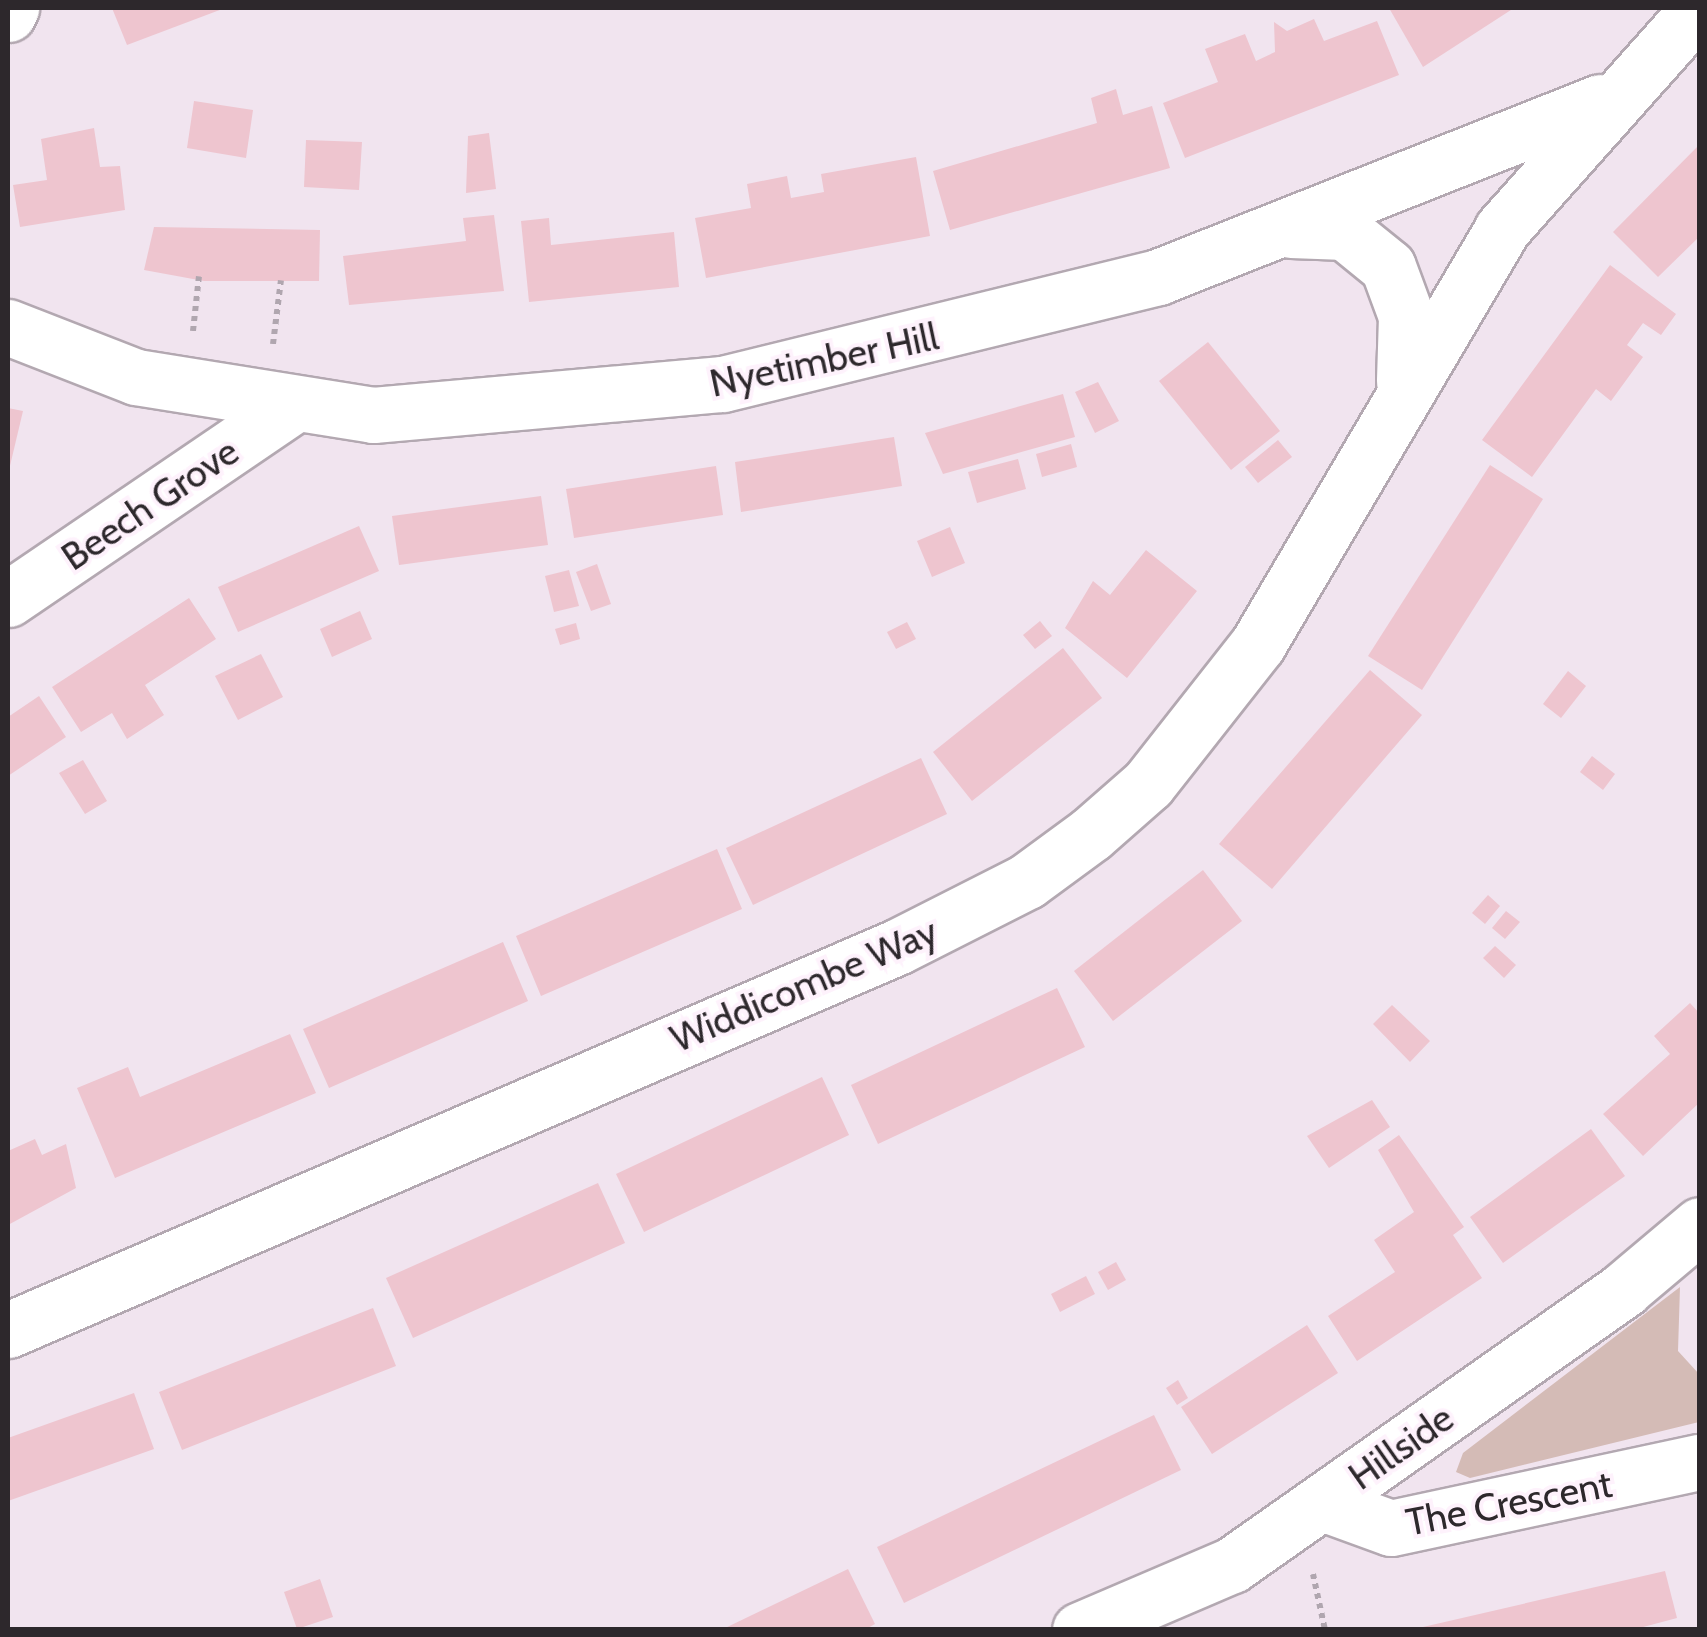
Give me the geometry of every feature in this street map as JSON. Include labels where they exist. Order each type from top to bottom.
[{"type":"street","points":[[8,14],[11,8]]},
{"type":"street","name":"Widdicombe Way","points":[[8,1330],[885,952],[1027,881],[1141,790],[1223,694],[1502,229],[1612,97],[1698,8]]},
{"type":"street","name":"Nyetimber Hill","points":[[8,327],[136,377],[279,383],[460,411],[723,384],[1073,302],[1287,230],[1612,97]]},
{"type":"street","name":"Widdicombe Way","points":[[1287,230],[1345,232],[1388,267],[1406,316],[1402,394]]},
{"type":"street","name":"Beech Grove","points":[[8,599],[279,383]]},
{"type":"street","name":"Hillside","points":[[1080,1630],[1160,1603],[1322,1503],[1700,1226]]},
{"type":"street","name":"The Crescent","points":[[1322,1503],[1392,1528],[1700,1462]]},
{"type":"path","points":[[192,342],[199,276]]},
{"type":"path","points":[[279,383],[280,280]]},
{"type":"shaded area","points":[[1680,1287],[1678,1351],[1699,1374],[1699,1422],[1470,1478],[1456,1472],[1463,1453]]},
{"type":"building","points":[[112,8],[225,8],[127,45]]},
{"type":"building","points":[[1389,8],[1514,8],[1423,67]]},
{"type":"building","points":[[1314,19],[1324,41],[1377,21],[1399,75],[1185,158],[1163,103],[1218,82],[1205,49],[1245,34],[1256,61],[1275,52],[1274,22],[1287,31]]},
{"type":"building","points":[[1116,89],[1123,115],[1152,106],[1170,168],[950,230],[933,171],[1097,123],[1091,98]]},
{"type":"building","points":[[194,101],[253,110],[246,158],[187,148]]},
{"type":"building","points":[[94,128],[100,167],[120,166],[125,210],[20,227],[13,185],[47,180],[41,139]]},
{"type":"building","points":[[489,133],[496,189],[466,193],[468,136]]},
{"type":"building","points":[[306,140],[362,142],[359,190],[304,187]]},
{"type":"building","points":[[1700,144],[1700,236],[1658,277],[1613,232]]},
{"type":"building","points":[[916,157],[930,236],[706,278],[695,218],[751,208],[747,184],[787,176],[791,198],[824,192],[821,174]]},
{"type":"building","points":[[494,215],[504,291],[349,305],[343,256],[466,241],[463,218]]},
{"type":"building","points":[[549,218],[551,245],[674,232],[679,287],[529,302],[521,221]]},
{"type":"building","points":[[154,227],[320,230],[319,281],[204,281],[144,270]]},
{"type":"building","points":[[1610,265],[1676,314],[1661,335],[1643,323],[1627,345],[1643,357],[1611,401],[1596,389],[1532,477],[1482,440]]},
{"type":"building","points":[[1208,342],[1280,431],[1231,470],[1159,381]]},
{"type":"building","points":[[1098,382],[1119,421],[1095,433],[1075,392]]},
{"type":"building","points":[[1063,394],[1075,437],[943,474],[925,433]]},
{"type":"building","points":[[8,408],[23,411],[9,470],[8,470]]},
{"type":"building","points":[[894,437],[902,486],[741,512],[735,462]]},
{"type":"building","points":[[1278,440],[1292,457],[1258,483],[1245,467]]},
{"type":"building","points":[[1071,444],[1077,467],[1042,477],[1036,454]]},
{"type":"building","points":[[1018,459],[1026,489],[977,503],[968,472]]},
{"type":"building","points":[[1490,465],[1543,499],[1422,690],[1368,656]]},
{"type":"building","points":[[716,466],[723,515],[574,538],[566,489]]},
{"type":"building","points":[[541,496],[548,545],[399,565],[392,516]]},
{"type":"building","points":[[359,526],[379,571],[238,632],[218,587]]},
{"type":"building","points":[[950,527],[965,563],[932,577],[917,541]]},
{"type":"building","points":[[1146,550],[1197,591],[1127,678],[1065,628],[1093,581],[1110,595]]},
{"type":"building","points":[[597,564],[611,604],[591,611],[576,572]]},
{"type":"building","points":[[569,570],[579,606],[554,612],[545,576]]},
{"type":"building","points":[[189,598],[216,639],[145,685],[164,715],[127,739],[112,713],[81,732],[52,687]]},
{"type":"building","points":[[360,611],[372,639],[332,657],[320,629]]},
{"type":"building","points":[[1040,621],[1052,636],[1035,649],[1023,635]]},
{"type":"building","points":[[907,622],[916,639],[896,649],[887,632]]},
{"type":"building","points":[[576,623],[580,639],[560,645],[555,629]]},
{"type":"building","points":[[1063,648],[1102,698],[972,801],[933,752]]},
{"type":"building","points":[[261,654],[283,697],[238,720],[215,676]]},
{"type":"building","points":[[1370,670],[1422,715],[1272,889],[1219,844]]},
{"type":"building","points":[[1568,671],[1586,686],[1561,718],[1543,704]]},
{"type":"building","points":[[39,696],[66,737],[8,776],[8,717]]},
{"type":"building","points":[[1592,756],[1615,774],[1603,790],[1580,772]]},
{"type":"building","points":[[921,758],[947,814],[753,905],[726,848]]},
{"type":"building","points":[[83,760],[107,801],[85,814],[59,773]]},
{"type":"building","points":[[717,849],[742,909],[541,996],[516,936]]},
{"type":"building","points":[[1203,870],[1242,921],[1113,1021],[1074,971]]},
{"type":"building","points":[[1488,895],[1500,906],[1485,924],[1472,913]]},
{"type":"building","points":[[1506,911],[1520,922],[1505,939],[1492,928]]},
{"type":"building","points":[[503,942],[528,1001],[329,1088],[303,1029]]},
{"type":"building","points":[[1495,946],[1516,965],[1504,978],[1483,958]]},
{"type":"building","points":[[1057,988],[1085,1047],[878,1144],[851,1085]]},
{"type":"building","points":[[1690,1003],[1700,1014],[1700,1102],[1643,1156],[1603,1114],[1670,1054],[1654,1036]]},
{"type":"building","points":[[1392,1005],[1430,1041],[1410,1062],[1373,1024]]},
{"type":"building","points":[[290,1034],[316,1093],[115,1178],[77,1088],[128,1067],[140,1097]]},
{"type":"building","points":[[822,1077],[849,1135],[644,1232],[616,1174]]},
{"type":"building","points":[[1372,1100],[1390,1127],[1329,1168],[1307,1136]]},
{"type":"building","points":[[1591,1129],[1625,1176],[1503,1263],[1470,1217]]},
{"type":"building","points":[[1399,1135],[1464,1227],[1453,1235],[1482,1278],[1357,1361],[1328,1316],[1395,1272],[1374,1240],[1414,1212],[1378,1150]]},
{"type":"building","points":[[35,1139],[42,1155],[66,1144],[76,1188],[8,1225],[8,1151]]},
{"type":"building","points":[[598,1183],[625,1243],[413,1338],[386,1278]]},
{"type":"building","points":[[1116,1262],[1126,1280],[1108,1290],[1098,1272]]},
{"type":"building","points":[[1086,1276],[1095,1294],[1060,1312],[1051,1294]]},
{"type":"building","points":[[373,1308],[396,1366],[182,1450],[159,1392]]},
{"type":"building","points":[[1307,1325],[1338,1373],[1212,1454],[1181,1407]]},
{"type":"building","points":[[1178,1380],[1188,1398],[1177,1405],[1166,1388]]},
{"type":"building","points":[[134,1393],[154,1449],[8,1501],[8,1438]]},
{"type":"building","points":[[1154,1415],[1181,1470],[904,1603],[877,1547]]},
{"type":"building","points":[[848,1569],[875,1624],[864,1630],[721,1630]]},
{"type":"building","points":[[1665,1571],[1677,1618],[1632,1630],[1410,1630]]},
{"type":"building","points":[[320,1579],[333,1617],[297,1629],[284,1592]]}]
